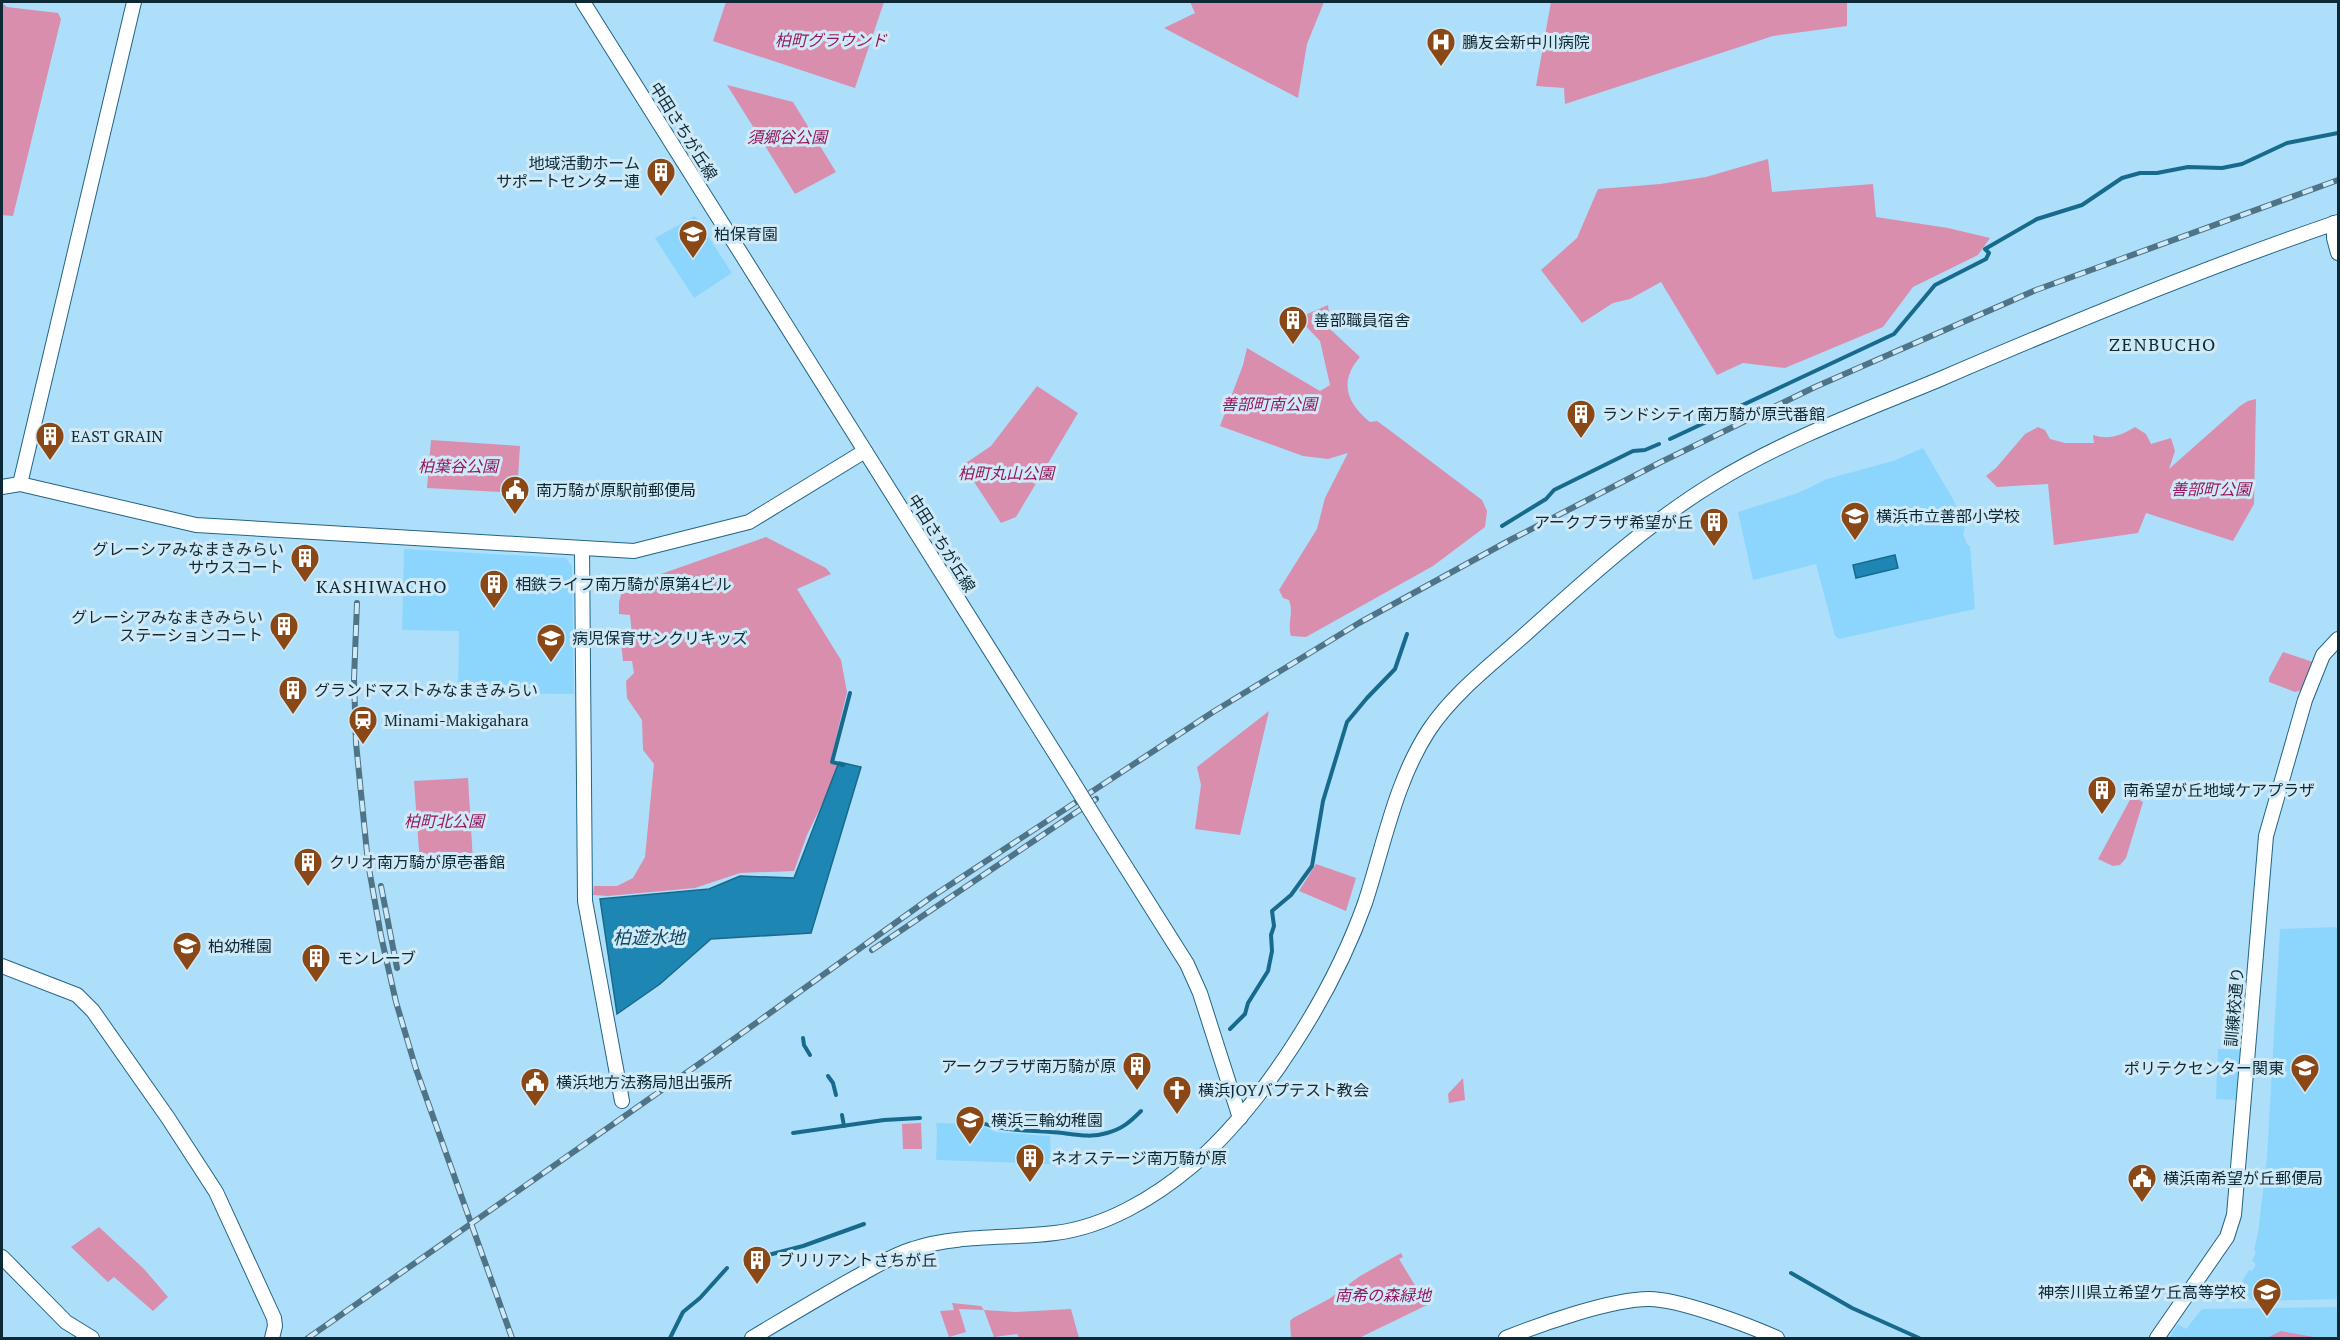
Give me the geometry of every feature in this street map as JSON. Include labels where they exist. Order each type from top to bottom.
[{"type":"street","points":[[20,484],[134,2]]},
{"type":"street","name":"中田さちが丘線","points":[[583,2],[1187,964],[1200,993],[1240,1118]]},
{"type":"street","points":[[752,1338],[895,1256],[914,1248],[947,1241],[1060,1233],[1092,1225],[1122,1212],[1170,1183],[1219,1140],[1240,1118],[1303,1029],[1338,967],[1364,905],[1395,800],[1413,758],[1431,727],[1451,702],[1621,551],[1695,495],[1719,480],[1803,437],[2101,310],[2336,222],[2334,238],[2338,253]]},
{"type":"street","points":[[2,487],[20,484],[196,525],[643,551],[749,522],[865,451]]},
{"type":"street","points":[[582,549],[585,901],[622,1101]]},
{"type":"street","name":"訓練校通り","points":[[2157,1338],[2222,1244],[2234,1215],[2266,836],[2305,700],[2324,656],[2338,639]]},
{"type":"street","points":[[2,966],[77,995],[93,1011],[168,1118],[216,1192],[274,1318],[272,1338]]},
{"type":"street","points":[[2,1257],[66,1322],[92,1338]]},
{"type":"street","points":[[1506,1338],[1589,1310],[1648,1299],[1663,1300],[1713,1314],[1777,1338]]},
{"type":"shaded area","points":[[695,216],[732,273],[694,298],[655,238]]},
{"type":"shaded area","name":"横浜市立善部小学校","points":[[1923,448],[1953,499],[1965,528],[1963,534],[1970,546],[1975,609],[1839,639],[1835,636],[1816,564],[1753,580],[1738,512],[1798,493],[1827,479],[1893,461]]},
{"type":"shaded area","points":[[404,549],[566,558],[572,566],[574,694],[458,693],[459,631],[402,630]]},
{"type":"shaded area","name":"ポリテクセンター関東","points":[[2338,927],[2338,1299],[2254,1301],[2235,1293],[2249,1270],[2252,1271],[2256,1264],[2252,1261],[2256,1252],[2254,1250],[2267,1157],[2280,929]]},
{"type":"shaded area","points":[[2218,1049],[2242,1050],[2240,1098],[2237,1100],[2216,1099]]},
{"type":"shaded area","points":[[936,1123],[977,1124],[996,1132],[1050,1136],[1051,1164],[936,1160]]},
{"type":"shaded area","name":"神奈川県立希望ケ丘高等学校","points":[[2338,1307],[2338,1338],[2169,1338],[2178,1324],[2186,1329],[2202,1309]]},
{"type":"green space","name":"柏町グラウンド","points":[[726,2],[884,2],[855,88],[713,41]]},
{"type":"green space","points":[[1190,2],[1324,2],[1307,44],[1298,98],[1164,28],[1195,13]]},
{"type":"green space","points":[[1551,2],[1847,2],[1847,26],[1773,36],[1565,104],[1564,88],[1536,86]]},
{"type":"green space","points":[[2,3],[7,7],[58,13],[61,19],[13,216],[2,215]]},
{"type":"green space","name":"須郷谷公園","points":[[727,85],[793,102],[836,172],[795,194]]},
{"type":"green space","points":[[1768,159],[1772,192],[1873,184],[1876,217],[1948,228],[1990,238],[1978,255],[1913,287],[1883,327],[1785,368],[1743,363],[1717,375],[1661,282],[1630,299],[1613,303],[1582,323],[1541,270],[1577,238],[1598,189],[1660,184],[1706,177]]},
{"type":"green space","name":"善部町南公園","points":[[1328,305],[1331,330],[1360,357],[1353,366],[1348,383],[1348,391],[1355,407],[1370,422],[1377,421],[1482,500],[1487,511],[1485,527],[1433,566],[1306,637],[1291,636],[1289,600],[1283,598],[1279,590],[1317,529],[1325,498],[1348,453],[1328,459],[1303,456],[1220,426],[1247,348],[1320,391],[1330,385],[1320,341],[1298,318]]},
{"type":"green space","name":"柏町丸山公園","points":[[1037,386],[1078,413],[1016,517],[1001,523],[963,465],[991,446]]},
{"type":"green space","name":"善部町公園","points":[[2256,399],[2254,504],[2233,541],[2146,513],[2138,533],[2054,545],[2048,484],[1997,487],[1986,476],[1996,468],[2025,434],[2038,427],[2045,430],[2050,439],[2065,443],[2094,443],[2093,435],[2115,436],[2135,427],[2146,434],[2151,444],[2171,438],[2175,451],[2169,469],[2240,406]]},
{"type":"green space","name":"柏葉谷公園","points":[[431,440],[520,446],[517,493],[427,488]]},
{"type":"green space","points":[[766,537],[826,568],[831,574],[797,589],[841,660],[847,692],[830,763],[840,767],[807,835],[794,871],[740,873],[695,888],[608,896],[593,895],[594,886],[617,886],[633,878],[645,857],[654,764],[643,750],[642,720],[627,698],[626,681],[634,673],[632,661],[623,661],[621,642],[632,635],[630,615],[619,614],[622,591],[661,574]]},
{"type":"green space","points":[[2283,652],[2313,662],[2302,690],[2295,692],[2269,682]]},
{"type":"green space","points":[[1269,711],[1240,835],[1195,829],[1201,785],[1197,767]]},
{"type":"green space","name":"柏町北公園","points":[[468,778],[473,861],[420,865],[414,781]]},
{"type":"green space","points":[[2132,796],[2143,802],[2126,858],[2120,865],[2113,866],[2098,859]]},
{"type":"green space","points":[[1316,864],[1356,878],[1346,911],[1299,891]]},
{"type":"green space","points":[[1463,1078],[1465,1100],[1449,1103],[1448,1094]]},
{"type":"green space","points":[[921,1123],[922,1149],[903,1149],[902,1124]]},
{"type":"green space","points":[[99,1227],[144,1269],[168,1297],[153,1311],[114,1277],[108,1282],[71,1247]]},
{"type":"green space","name":"南希の森緑地","points":[[1401,1253],[1403,1257],[1399,1259],[1427,1305],[1359,1338],[1291,1338],[1290,1321],[1293,1318],[1329,1299],[1360,1276]]},
{"type":"green space","points":[[952,1303],[981,1306],[984,1310],[959,1309],[966,1332],[949,1337],[940,1311],[954,1310]]},
{"type":"green space","points":[[1071,1309],[1079,1338],[1019,1338],[1017,1334],[994,1337],[984,1310],[1015,1312]]},
{"type":"green space","points":[[2281,1331],[2319,1338],[2267,1338]]},
{"type":"water","points":[[1895,555],[1898,568],[1856,578],[1853,565]]},
{"type":"water","name":"柏遊水地","points":[[839,762],[861,767],[811,933],[711,939],[660,984],[617,1014],[600,899],[709,889],[740,876],[794,878]]},
{"type":"waterway","points":[[1670,439],[1894,334],[1935,285],[1986,259],[1989,253],[1985,249],[2037,219],[2082,205],[2122,178],[2140,173],[2157,173],[2188,167],[2222,168],[2242,164],[2287,143],[2338,133]]},
{"type":"waterway","points":[[1502,526],[1546,499],[1554,490],[1633,451],[1645,450],[1659,444]]},
{"type":"waterway","points":[[1230,1029],[1245,1014],[1248,1003],[1268,971],[1274,926],[1272,911],[1291,895],[1312,866],[1323,801],[1347,722],[1395,669],[1407,634]]},
{"type":"waterway","points":[[843,765],[832,762],[850,693]]},
{"type":"waterway","points":[[803,1038],[810,1055]]},
{"type":"waterway","points":[[828,1076],[833,1083],[836,1095]]},
{"type":"waterway","points":[[977,1121],[1004,1128],[1093,1136],[1117,1129],[1141,1111]]},
{"type":"waterway","points":[[842,1115],[844,1126]]},
{"type":"waterway","points":[[793,1133],[884,1120],[920,1118]]},
{"type":"waterway","points":[[753,1259],[803,1246],[864,1224]]},
{"type":"waterway","points":[[670,1338],[683,1312],[700,1298],[727,1268]]},
{"type":"waterway","points":[[1791,1273],[1852,1308],[1919,1338]]},
{"type":"railway","points":[[308,1338],[706,1059],[930,898],[1213,712],[1359,623],[1512,539],[1661,462],[1815,387],[2036,290],[2338,180]]},
{"type":"railway","points":[[357,603],[354,679],[356,743],[368,863],[381,936],[396,1002],[416,1069],[512,1338]]},
{"type":"railway","points":[[872,950],[1096,799]]},
{"type":"railway","points":[[381,886],[397,968]]},
{"type":"place","name":"鵬友会新中川病院","points":[[1441,68]]},
{"type":"place","name":"地域活動ホーム サポートセンター連","points":[[661,198]]},
{"type":"place","name":"柏保育園","points":[[693,260]]},
{"type":"place","name":"善部職員宿舎","points":[[1293,346]]},
{"type":"place","name":"ランドシティ南万騎が原弐番館","points":[[1581,440]]},
{"type":"place","name":"EAST GRAIN","points":[[50,462]]},
{"type":"place","name":"南万騎が原駅前郵便局","points":[[515,516]]},
{"type":"place","name":"横浜市立善部小学校","points":[[1855,542]]},
{"type":"place","name":"アークプラザ希望が丘","points":[[1714,548]]},
{"type":"place","name":"グレーシアみなまきみらい サウスコート","points":[[305,584]]},
{"type":"place","name":"相鉄ライフ南万騎が原第4ビル","points":[[494,610]]},
{"type":"place","name":"グレーシアみなまきみらい ステーションコート","points":[[284,652]]},
{"type":"place","name":"病児保育サンクリキッズ","points":[[551,664]]},
{"type":"place","name":"グランドマストみなまきみらい","points":[[293,716]]},
{"type":"place","name":"Minami-Makigahara","points":[[363,746]]},
{"type":"place","name":"南希望が丘地域ケアプラザ","points":[[2102,816]]},
{"type":"place","name":"クリオ南万騎が原壱番館","points":[[308,888]]},
{"type":"place","name":"柏幼稚園","points":[[187,972]]},
{"type":"place","name":"モンレーブ","points":[[316,984]]},
{"type":"place","name":"アークプラザ南万騎が原","points":[[1137,1092]]},
{"type":"place","name":"ポリテクセンター関東","points":[[2305,1094]]},
{"type":"place","name":"横浜地方法務局旭出張所","points":[[535,1108]]},
{"type":"place","name":"横浜JOYバプテスト教会","points":[[1177,1116]]},
{"type":"place","name":"横浜三輪幼稚園","points":[[970,1146]]},
{"type":"place","name":"ネオステージ南万騎が原","points":[[1030,1184]]},
{"type":"place","name":"横浜南希望が丘郵便局","points":[[2142,1204]]},
{"type":"place","name":"ブリリアントさちが丘","points":[[757,1286]]},
{"type":"place","name":"神奈川県立希望ケ丘高等学校","points":[[2267,1318]]},
{"type":"district","name":"ZENBUCHO","points":[[2163,344]]},
{"type":"district","name":"KASHIWACHO","points":[[382,586]]}]
